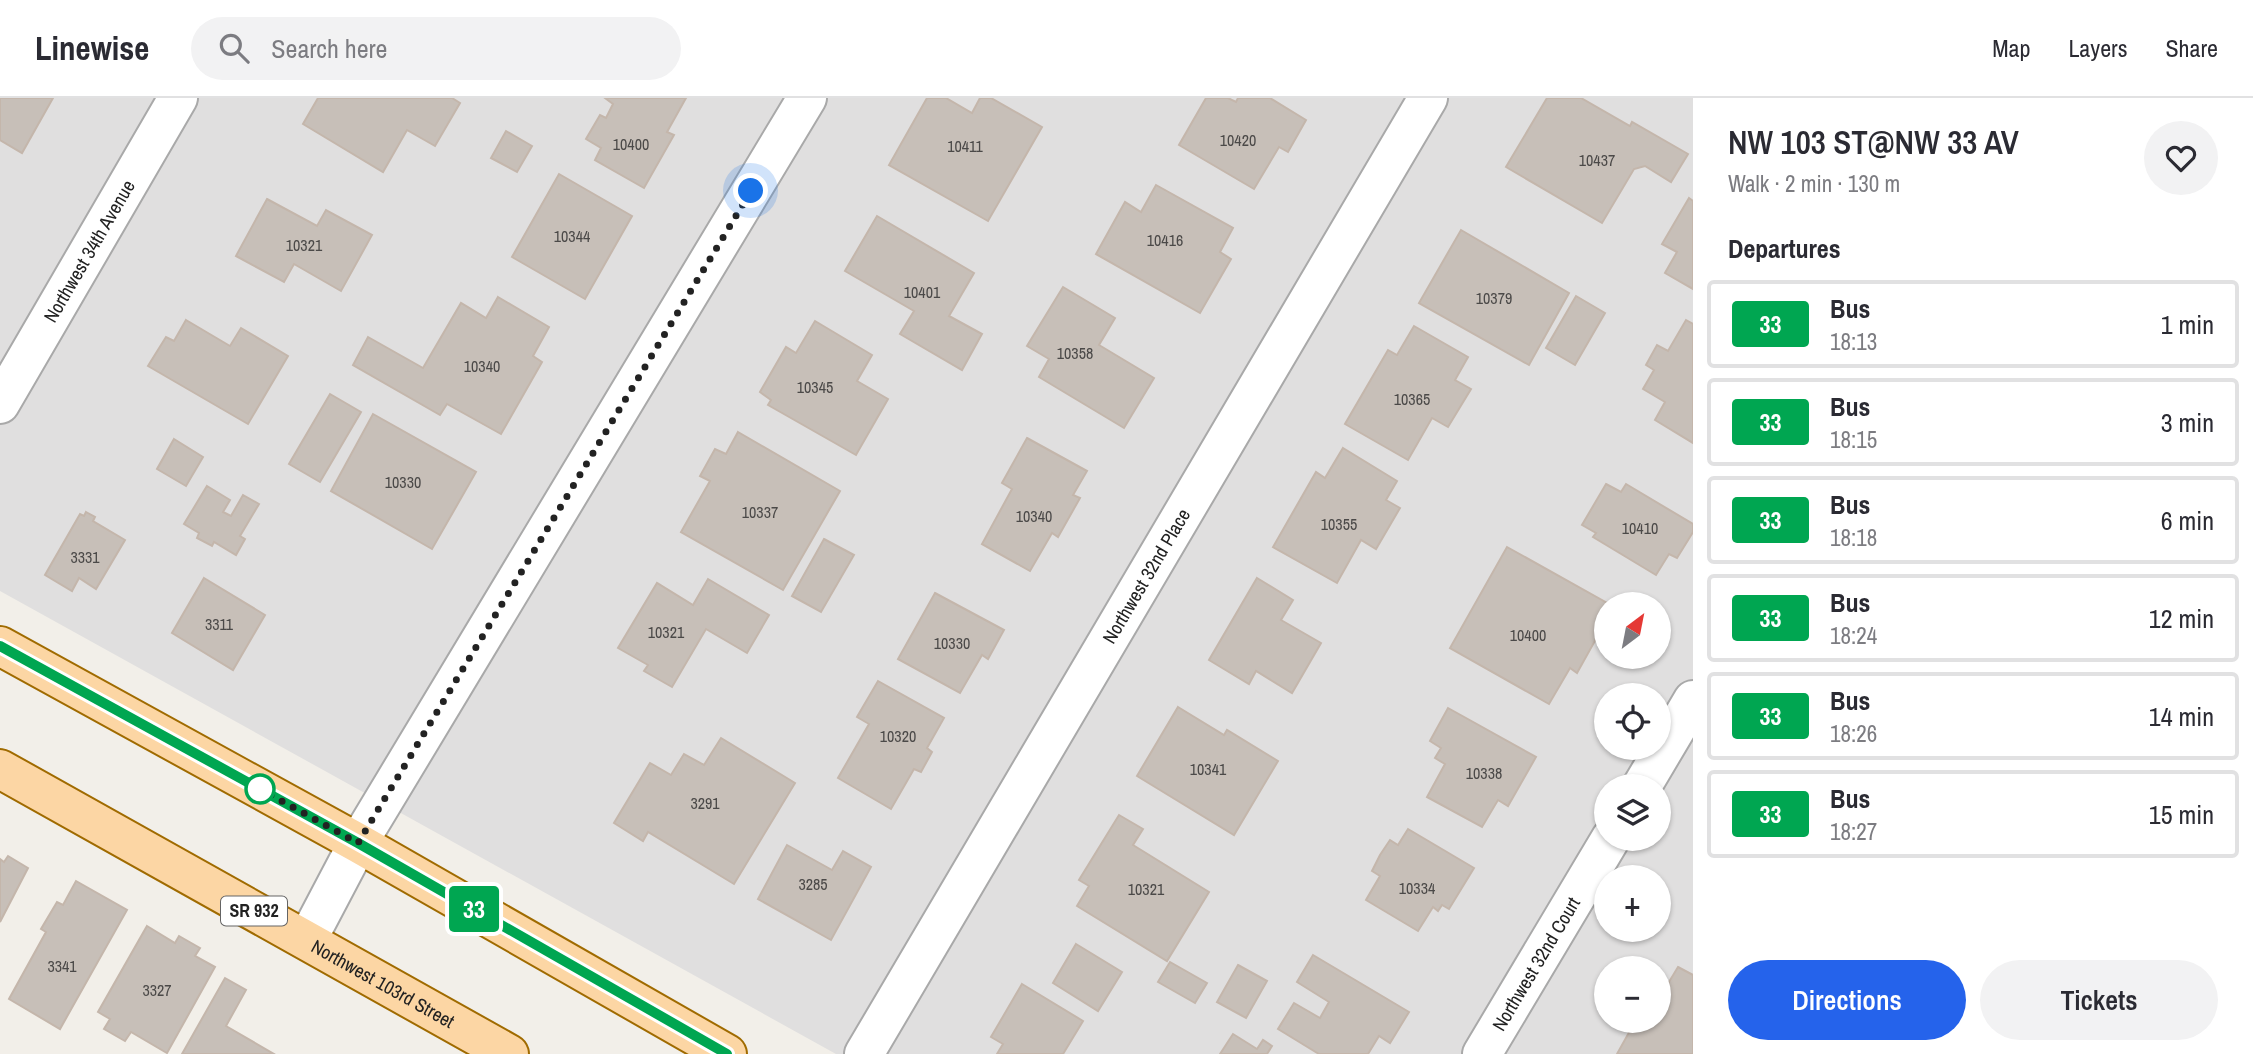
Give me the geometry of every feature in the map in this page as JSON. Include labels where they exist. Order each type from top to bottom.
[{"type":"main road","points":[[0,646],[358,843],[727,1054]]},
{"type":"main road","name":"Northwest 103rd Street","points":[[0,769],[509,1054]]},
{"type":"street","name":"Northwest 34th Avenue","points":[[0,404],[178,98]]},
{"type":"street","points":[[307,940],[358,843],[807,98]]},
{"type":"street","name":"Northwest 32nd Place","points":[[863,1054],[1428,98]]},
{"type":"street","points":[[1649,774],[1693,700]]},
{"type":"street","name":"Northwest 32nd Court","points":[[1482,1054],[1603,851]]},
{"type":"shaded area","points":[[0,98],[1693,98],[1693,1054],[836,1054],[0,591]]},
{"type":"building","points":[[0,98],[53,98],[22,153],[0,140]]},
{"type":"building","points":[[318,98],[452,98],[460,103],[435,146],[407,130],[383,172],[303,124]]},
{"type":"building","points":[[605,98],[686,98],[667,132],[674,135],[644,188],[595,160],[601,148],[586,139],[600,115],[606,118],[613,104]]},
{"type":"building","points":[[927,98],[946,98],[972,113],[980,98],[991,98],[1042,127],[988,221],[889,165]]},
{"type":"building","points":[[1206,98],[1228,98],[1236,102],[1238,98],[1270,98],[1306,120],[1288,152],[1279,147],[1254,189],[1179,145]]},
{"type":"building","points":[[1547,98],[1581,98],[1630,126],[1632,122],[1688,154],[1671,182],[1645,166],[1634,169],[1602,223],[1506,167]]},
{"type":"building","points":[[506,131],[532,146],[517,172],[491,158]]},
{"type":"building","points":[[559,174],[632,216],[585,299],[512,257]]},
{"type":"building","points":[[1156,185],[1233,228],[1220,252],[1231,259],[1200,313],[1096,254],[1125,202],[1141,212]]},
{"type":"building","points":[[1689,198],[1693,201],[1693,289],[1665,273],[1677,252],[1662,244]]},
{"type":"building","points":[[267,199],[317,226],[326,210],[372,235],[341,291],[294,264],[284,282],[236,256]]},
{"type":"building","points":[[877,216],[974,273],[949,316],[982,334],[962,370],[900,334],[914,311],[845,271]]},
{"type":"building","points":[[1461,230],[1569,293],[1529,365],[1419,303]]},
{"type":"building","points":[[1063,287],[1115,318],[1099,345],[1154,378],[1124,428],[1039,377],[1049,359],[1027,346]]},
{"type":"building","points":[[1576,296],[1605,313],[1575,365],[1546,348]]},
{"type":"building","points":[[498,297],[549,327],[533,356],[542,362],[501,434],[447,404],[440,415],[353,365],[368,337],[423,368],[461,303],[486,318]]},
{"type":"building","points":[[186,320],[230,346],[241,328],[288,356],[248,424],[148,366],[166,337],[174,341]]},
{"type":"building","points":[[1686,320],[1693,324],[1693,443],[1655,420],[1665,402],[1643,389],[1654,370],[1646,365],[1657,345],[1668,351]]},
{"type":"building","points":[[815,321],[872,355],[857,381],[888,399],[856,455],[768,405],[771,400],[760,392],[786,347],[796,353]]},
{"type":"building","points":[[1414,326],[1468,357],[1455,380],[1471,389],[1448,427],[1432,418],[1408,460],[1345,424],[1388,350],[1397,355]]},
{"type":"building","points":[[330,394],[361,412],[320,482],[289,464]]},
{"type":"building","points":[[373,414],[476,472],[432,549],[331,491]]},
{"type":"building","points":[[738,432],[840,491],[783,590],[681,532],[710,481],[700,476],[715,449],[726,454]]},
{"type":"building","points":[[1027,438],[1087,471],[1073,495],[1080,498],[1058,537],[1052,533],[1030,571],[982,544],[1012,489],[1002,483]]},
{"type":"building","points":[[174,439],[203,457],[186,486],[157,469]]},
{"type":"building","points":[[1343,448],[1397,481],[1386,500],[1400,508],[1376,549],[1361,540],[1337,583],[1273,547],[1316,472],[1325,478]]},
{"type":"building","points":[[1606,484],[1621,492],[1626,484],[1693,524],[1693,532],[1677,558],[1669,554],[1656,575],[1593,537],[1596,533],[1582,525]]},
{"type":"building","points":[[207,486],[230,500],[223,512],[231,516],[243,495],[259,504],[240,536],[245,539],[236,555],[214,542],[212,546],[197,538],[199,533],[184,524]]},
{"type":"building","points":[[86,512],[95,517],[93,521],[125,540],[96,589],[79,578],[72,591],[45,575],[80,514],[84,516]]},
{"type":"building","points":[[824,539],[854,555],[821,612],[792,596]]},
{"type":"building","points":[[1507,547],[1594,596],[1594,643],[1577,673],[1570,668],[1549,704],[1450,648]]},
{"type":"building","points":[[204,578],[265,615],[233,670],[172,633]]},
{"type":"building","points":[[1257,578],[1293,600],[1281,620],[1321,643],[1292,693],[1256,671],[1249,684],[1209,660]]},
{"type":"building","points":[[708,579],[769,615],[747,653],[706,629],[672,687],[644,671],[648,665],[618,648],[657,583],[693,605]]},
{"type":"building","points":[[935,593],[1004,630],[988,659],[982,655],[960,693],[898,659]]},
{"type":"building","points":[[878,681],[944,718],[927,748],[932,752],[921,772],[914,769],[891,809],[838,778],[869,724],[857,717]]},
{"type":"building","points":[[1178,707],[1224,735],[1227,730],[1278,761],[1234,835],[1137,776]]},
{"type":"building","points":[[1448,708],[1536,757],[1508,806],[1498,800],[1482,827],[1427,797],[1445,764],[1435,758],[1441,748],[1430,741]]},
{"type":"building","points":[[721,738],[795,783],[734,884],[648,832],[643,841],[614,823],[650,763],[671,775],[684,754],[704,765]]},
{"type":"building","points":[[1119,815],[1143,829],[1133,845],[1209,892],[1167,961],[1077,906],[1089,886],[1079,880]]},
{"type":"building","points":[[1408,829],[1474,868],[1449,909],[1442,905],[1438,911],[1433,907],[1418,931],[1366,900],[1380,876],[1372,871],[1380,855],[1390,840],[1398,845]]},
{"type":"building","points":[[787,845],[832,870],[843,851],[871,867],[831,940],[758,899]]},
{"type":"building","points":[[8,856],[28,868],[0,922],[0,859],[4,862]]},
{"type":"building","points":[[76,881],[127,910],[60,1029],[9,999],[46,932],[41,929],[57,902],[63,905]]},
{"type":"building","points":[[147,926],[175,943],[179,936],[200,948],[195,956],[215,967],[167,1053],[131,1032],[125,1041],[104,1029],[110,1019],[98,1012]]},
{"type":"building","points":[[1076,944],[1122,972],[1098,1011],[1053,983]]},
{"type":"building","points":[[1313,955],[1409,1012],[1390,1043],[1379,1036],[1368,1054],[1319,1054],[1278,1029],[1294,1003],[1320,1018],[1329,1002],[1297,982]]},
{"type":"building","points":[[1170,962],[1207,983],[1195,1003],[1158,982]]},
{"type":"building","points":[[1238,965],[1267,981],[1246,1018],[1217,1002]]},
{"type":"building","points":[[1678,967],[1693,975],[1693,1054],[1617,1054],[1629,1033],[1671,1033],[1671,979]]},
{"type":"building","points":[[225,978],[246,990],[226,1026],[274,1054],[182,1054]]},
{"type":"building","points":[[1022,984],[1083,1021],[1063,1054],[997,1054],[1003,1044],[991,1037]]},
{"type":"building","points":[[1233,1034],[1257,1049],[1263,1040],[1272,1046],[1267,1054],[1220,1054]]},
{"type":"bus line","name":"33","points":[[0,646],[358,843],[727,1054]]},
{"type":"route","points":[[260,789],[358,843],[751,191]]}]
